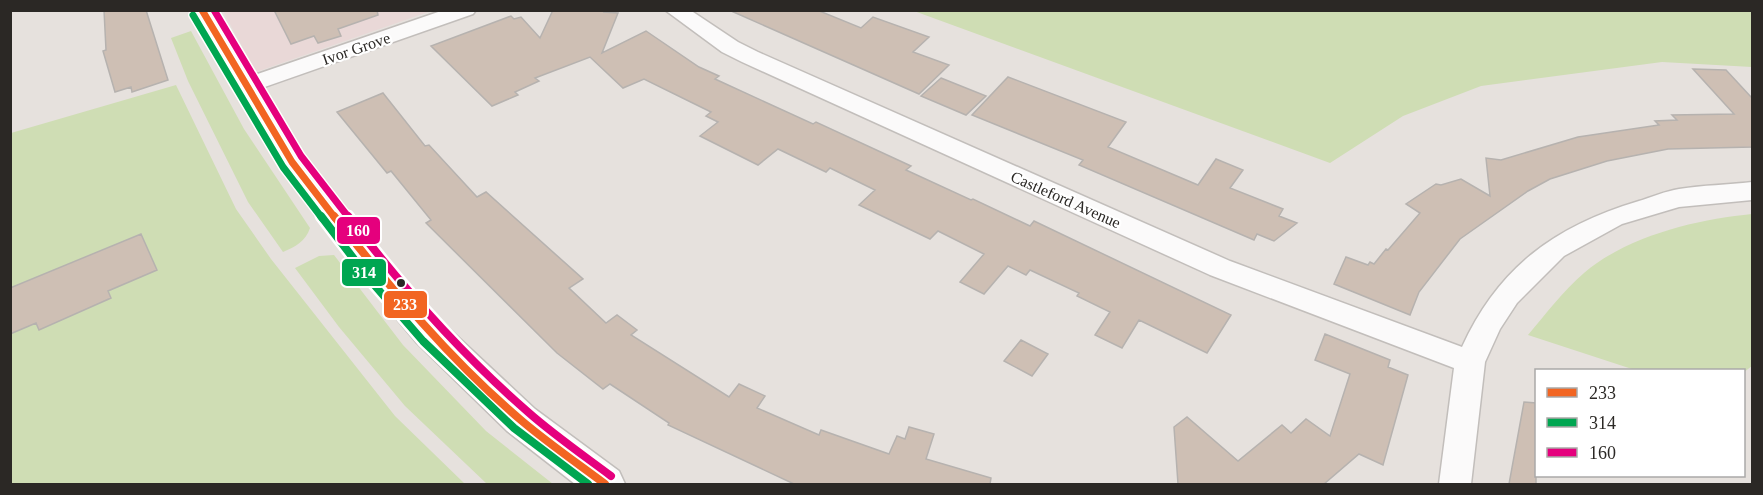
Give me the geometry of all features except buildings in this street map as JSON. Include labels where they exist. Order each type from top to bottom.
[{"type":"main road","points":[[202,10],[292,162],[378,273],[430,333],[521,420],[605,484]]},
{"type":"street","name":"Ivor Grove","points":[[245,86],[466,10]]},
{"type":"street","name":"Castleford Avenue","points":[[675,10],[730,47],[750,57],[1220,268],[1470,362]]},
{"type":"street","points":[[1455,484],[1470,362],[1488,324],[1507,295],[1554,249],[1613,218],[1677,198],[1752,191]]},
{"type":"shaded area","points":[[223,11],[431,11],[256,72]]},
{"type":"green space","points":[[914,11],[1752,11],[1752,67],[1662,62],[1481,86],[1403,116],[1330,163]]},
{"type":"green space","points":[[191,31],[244,129],[310,228],[300,243],[283,252],[248,202],[188,81],[171,38]]},
{"type":"green space","points":[[176,85],[236,209],[271,259],[395,416],[465,484],[11,484],[11,133]]},
{"type":"green space","points":[[1752,214],[1752,366],[1745,371],[1745,369],[1632,369],[1528,335],[1576,280],[1601,260],[1642,239],[1686,225]]},
{"type":"green space","points":[[334,255],[403,345],[486,431],[553,484],[487,484],[405,406],[339,327],[295,268],[319,256]]},
{"type":"transit line","name":"233","points":[[202,10],[292,162],[378,273],[430,333],[521,420],[605,484]]},
{"type":"transit line","name":"160","points":[[214,10],[301,156],[386,266],[438,326],[528,412],[611,476]]},
{"type":"transit line","name":"314","points":[[193,15],[283,167],[370,280],[423,341],[514,428],[588,484]]}]
